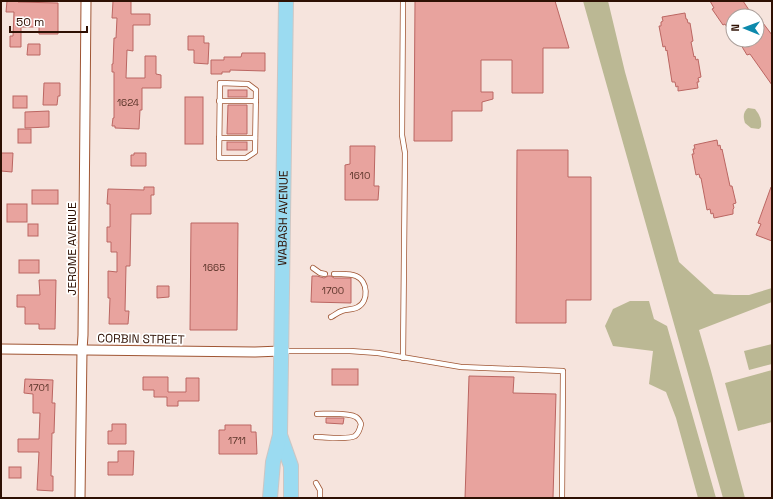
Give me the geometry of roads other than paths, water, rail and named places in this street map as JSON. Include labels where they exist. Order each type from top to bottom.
[{"type":"main road","name":"WABASH AVENUE","points":[[270,498],[272,462],[280,434],[286,1]]},
{"type":"main road","name":"WABASH AVENUE","points":[[280,434],[291,466],[291,498]]},
{"type":"street","name":"JEROME AVENUE","points":[[80,498],[86,1]]},
{"type":"street","name":"CORBIN STREET","points":[[1,349],[282,351]]},
{"type":"lane","points":[[403,1],[402,135],[405,153],[403,358]]},
{"type":"lane","points":[[220,83],[248,84],[256,90],[255,152],[246,158],[218,158],[219,101],[220,83]]},
{"type":"lane","points":[[219,101],[256,101]]},
{"type":"lane","points":[[219,138],[255,138]]},
{"type":"lane","points":[[313,268],[320,274],[325,274]]},
{"type":"lane","points":[[331,317],[340,311],[358,307],[366,297],[366,289],[358,276],[350,274],[334,274]]},
{"type":"lane","points":[[282,351],[378,353],[460,367],[563,371],[562,498]]},
{"type":"lane","points":[[316,437],[348,438],[355,436],[359,431],[361,424],[359,419],[348,414],[317,414]]},
{"type":"lane","points":[[316,483],[320,490],[320,498]]}]
